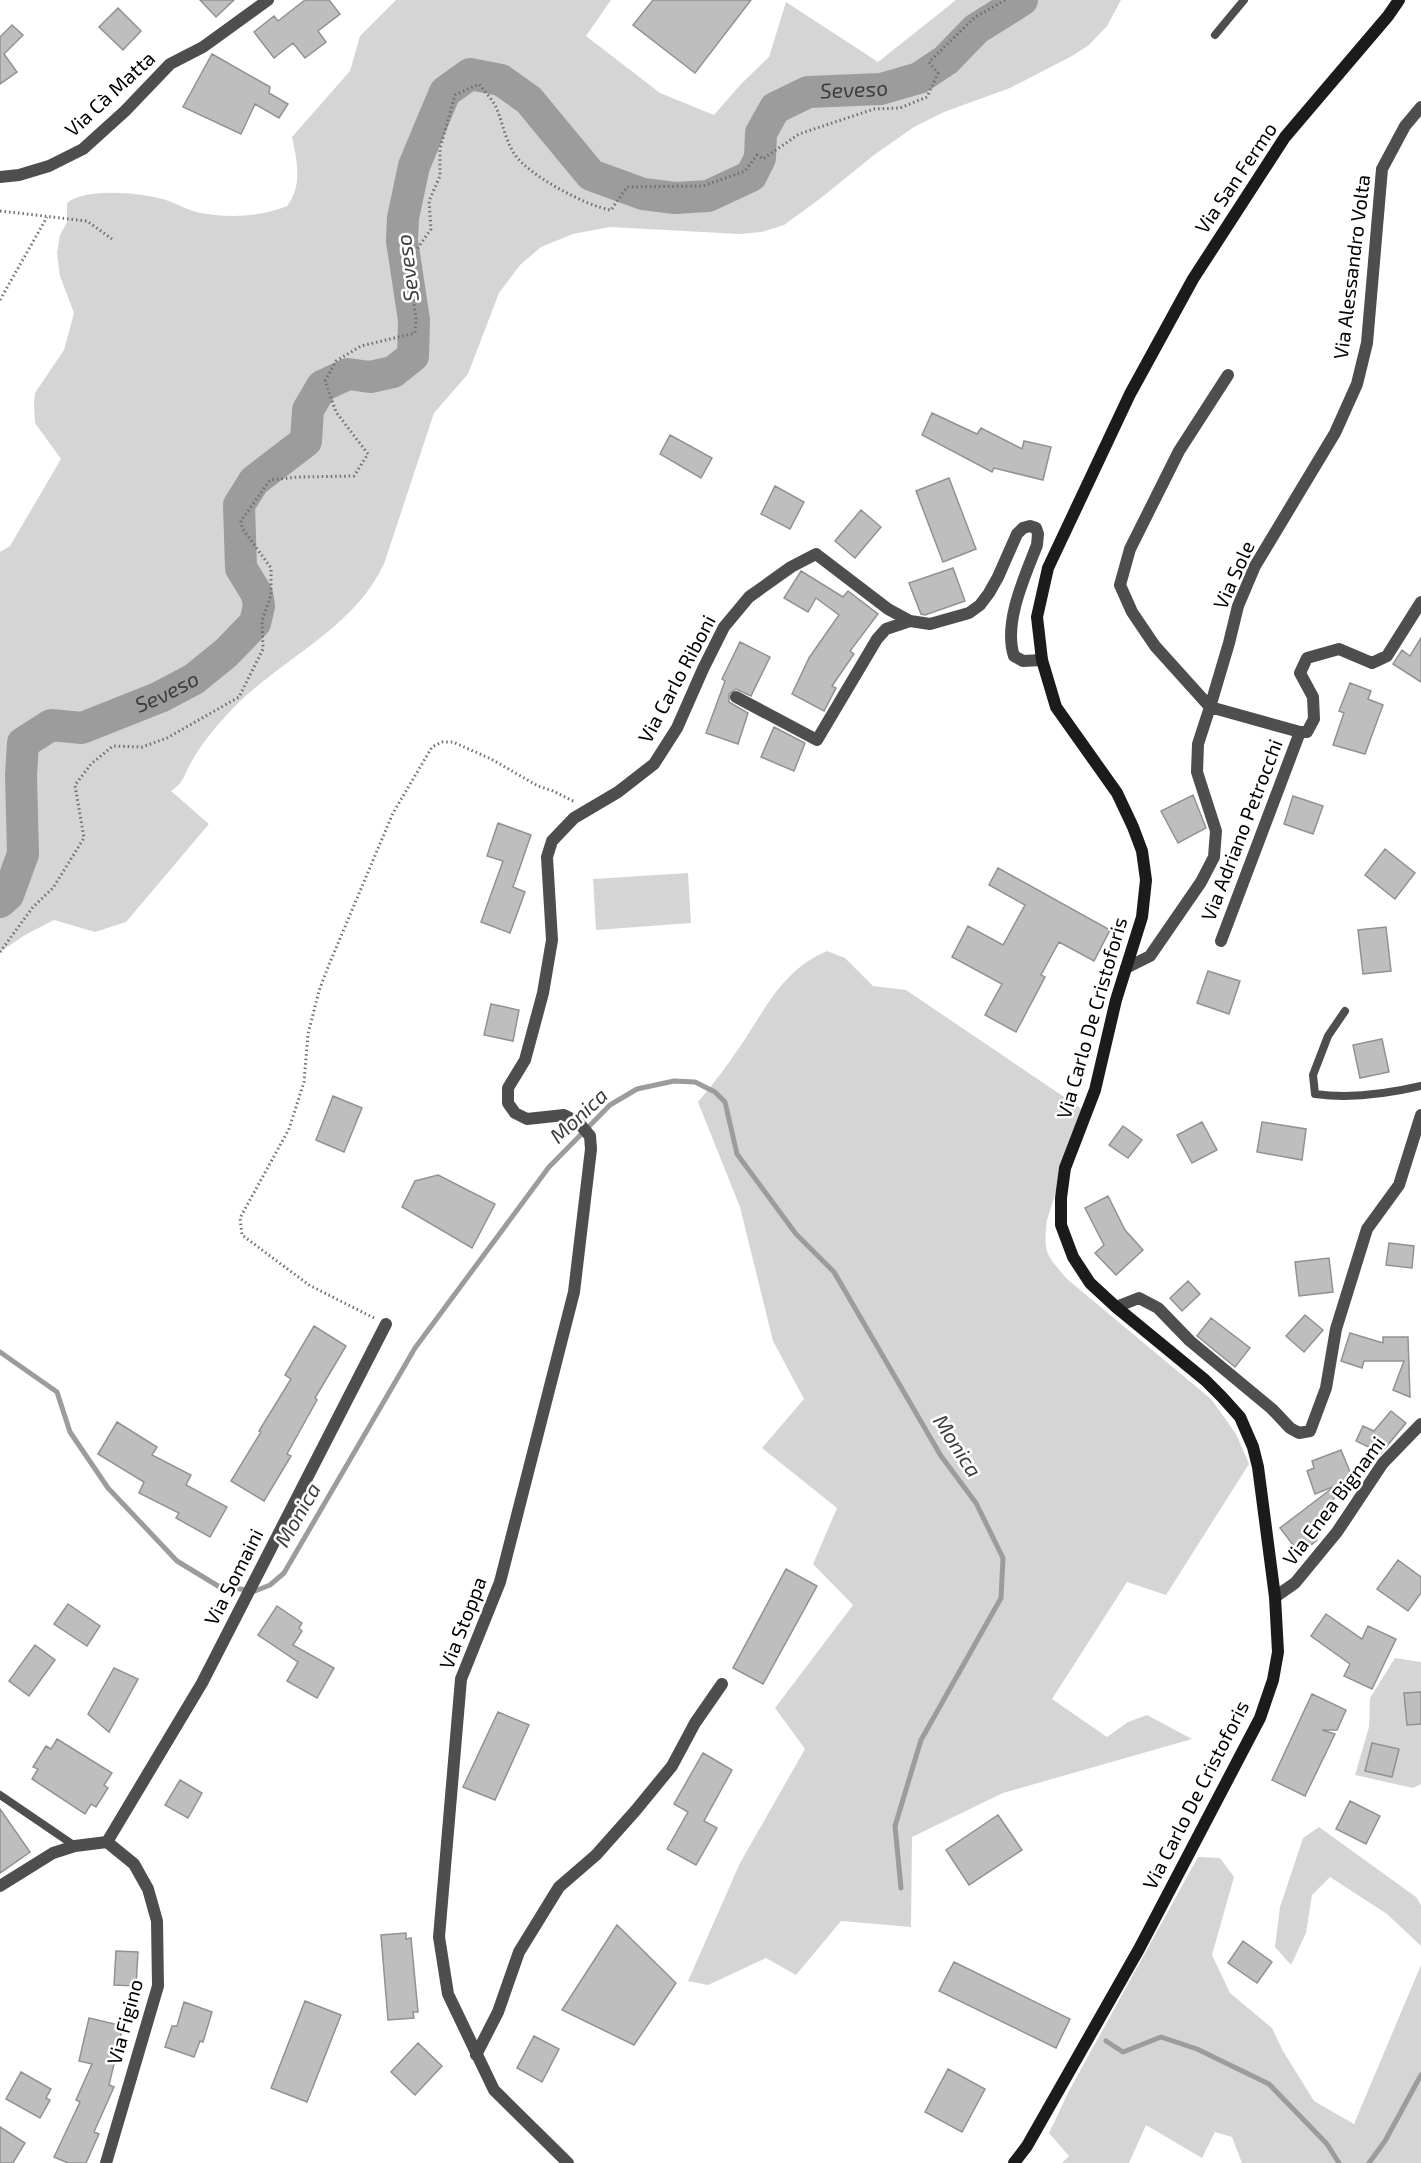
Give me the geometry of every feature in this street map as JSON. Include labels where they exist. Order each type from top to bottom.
[{"type":"main road","name":"Via San Fermo","points":[[1130,394],[1193,279],[1285,137],[1396,1]]},
{"type":"main road","name":"Via Carlo De Cristoforis","points":[[1014,2163],[1027,2146],[1139,1949],[1260,1718],[1273,1680],[1278,1652],[1275,1597],[1258,1467],[1253,1447],[1240,1417],[1205,1380],[1090,1283],[1073,1257],[1061,1225],[1061,1198],[1065,1168],[1095,1090],[1116,1000],[1142,916],[1146,880],[1142,851],[1117,792],[1056,707],[1042,660],[1037,617],[1048,568],[1130,394]]},
{"type":"street","name":"Via Cà Matta","points":[[0,177],[19,175],[49,166],[83,149],[125,111],[170,64],[203,47],[268,0]]},
{"type":"street","name":"Via Alessandro Volta","points":[[1314,468],[1335,433],[1357,384],[1367,343],[1382,169],[1405,126],[1421,107]]},
{"type":"street","points":[[1228,375],[1179,451],[1130,549],[1120,585],[1132,612],[1155,646],[1210,707],[1300,732]]},
{"type":"street","name":"Via Sole","points":[[1126,968],[1150,956],[1201,882],[1214,857],[1216,831],[1197,772],[1198,744],[1238,606],[1255,566],[1314,468]]},
{"type":"street","points":[[736,697],[818,740],[877,639],[886,629],[910,621],[930,624],[951,619],[969,613],[980,606],[998,577],[1017,534],[1023,528],[1030,526],[1036,528],[1037,545],[1015,610],[1010,632],[1011,646],[1014,656],[1023,661],[1042,660]]},
{"type":"street","name":"Via Carlo Riboni","points":[[590,1136],[578,1122],[564,1114],[526,1119],[515,1113],[508,1103],[508,1088],[515,1073],[525,1060],[543,993],[552,940],[547,857],[552,841],[574,818],[618,792],[654,764],[677,728],[724,627],[749,597],[791,567],[816,554],[888,609],[910,621]]},
{"type":"street","name":"Via Adriano Petrocchi","points":[[1221,941],[1300,732],[1307,732],[1314,719],[1313,697],[1300,673],[1306,658],[1339,649],[1372,663],[1388,656],[1421,602]]},
{"type":"street","points":[[1116,1307],[1139,1299],[1158,1308],[1190,1341],[1272,1409],[1290,1428],[1299,1433],[1311,1431],[1326,1388],[1336,1329],[1367,1229],[1399,1185],[1421,1115]]},
{"type":"street","name":"Via Stoppa","points":[[568,2163],[494,2090],[448,1994],[439,1937],[461,1679],[500,1582],[574,1292],[591,1149],[590,1136]]},
{"type":"street","name":"Via Somaini","points":[[107,1842],[202,1683],[386,1324]]},
{"type":"street","name":"Via Enea Bignami","points":[[1275,1597],[1295,1583],[1336,1532],[1383,1463],[1421,1424]]},
{"type":"street","points":[[476,2055],[498,2012],[519,1953],[559,1887],[596,1855],[672,1766],[694,1724],[722,1684]]},
{"type":"street","points":[[0,1886],[53,1853],[75,1846],[107,1842]]},
{"type":"street","name":"Via Figino","points":[[106,2163],[158,1986],[157,1921],[148,1889],[134,1864],[107,1842]]},
{"type":"lane","points":[[1215,35],[1244,0]]},
{"type":"lane","points":[[1346,1011],[1328,1036],[1313,1075],[1315,1094],[1337,1097],[1395,1092],[1421,1086]]},
{"type":"lane","points":[[0,1796],[75,1846]]},
{"type":"path","points":[[0,952],[33,907],[53,888],[84,838],[75,785],[91,764],[113,746],[142,747],[167,738],[239,697],[263,649],[262,621],[271,595],[271,568],[242,528],[242,521],[270,480],[354,476],[368,454],[336,412],[325,381],[336,361],[361,346],[414,333],[416,319],[411,281],[415,252],[431,229],[429,201],[440,176],[440,149],[455,95],[479,84],[495,106],[503,132],[516,156],[536,175],[559,189],[611,210],[627,188],[703,186],[745,171],[757,155],[763,159],[799,134],[874,109],[900,108],[927,97],[938,73],[929,62],[974,18],[1005,0]]},
{"type":"path","points":[[0,211],[87,221],[112,238]]},
{"type":"path","points":[[0,300],[47,217]]},
{"type":"path","points":[[386,1324],[309,1285],[242,1235],[240,1218],[289,1129],[299,1100],[304,1082],[308,1034],[328,967],[393,813],[432,747],[442,742],[453,742],[491,759],[538,786],[591,808]]},
{"type":"shaded area","points":[[396,0],[611,0],[586,36],[660,93],[714,115],[769,57],[786,2],[878,62],[956,0],[1121,0],[1107,26],[1089,45],[1010,88],[944,112],[914,127],[784,225],[762,232],[739,234],[610,227],[573,234],[541,247],[520,265],[499,293],[468,374],[434,413],[384,564],[370,588],[352,610],[332,628],[265,680],[224,718],[201,747],[178,786],[171,791],[209,824],[126,922],[95,932],[54,920],[25,935],[0,952],[0,552],[10,546],[61,459],[35,423],[34,404],[35,393],[64,350],[74,313],[60,276],[57,253],[60,235],[67,222],[67,203],[76,198],[101,193],[130,194],[156,197],[197,212],[223,216],[245,216],[287,206],[297,181],[297,164],[292,137],[350,71],[360,36]]},
{"type":"shaded area","points":[[688,873],[691,923],[596,930],[593,879]]},
{"type":"shaded area","points":[[827,951],[845,958],[873,986],[906,990],[1082,1109],[1047,1220],[1045,1240],[1050,1258],[1067,1279],[1211,1399],[1236,1434],[1249,1464],[1166,1595],[1127,1582],[1052,1699],[1107,1737],[1128,1722],[1147,1715],[1192,1739],[1003,1793],[912,1837],[911,1927],[841,1921],[796,1975],[766,1958],[708,1985],[688,1981],[740,1863],[805,1749],[775,1708],[853,1605],[813,1564],[837,1508],[762,1448],[804,1399],[773,1341],[740,1207],[698,1102],[788,978],[812,959]]},
{"type":"shaded area","points":[[1395,1658],[1421,1662],[1421,1784],[1413,1788],[1355,1775],[1369,1727],[1370,1698]]},
{"type":"shaded area","points":[[1319,1827],[1416,1897],[1421,1905],[1421,1946],[1387,1914],[1330,1877],[1312,1895],[1306,1933],[1291,1965],[1275,1947],[1280,1907],[1303,1838]]},
{"type":"shaded area","points":[[1198,1857],[1220,1858],[1234,1877],[1212,1955],[1230,1993],[1272,2028],[1283,2051],[1314,2101],[1354,2124],[1421,1965],[1421,2163],[1242,2163],[1232,2137],[1215,2132],[1202,2158],[1146,2125],[1129,2163],[1062,2163],[1069,2156],[1049,2133],[1069,2091]]},
{"type":"building","points":[[200,0],[234,0],[216,17]]},
{"type":"building","points":[[305,0],[329,0],[340,14],[318,31],[326,42],[305,58],[293,43],[274,58],[254,32],[274,16],[278,21]]},
{"type":"building","points":[[653,0],[751,0],[695,73],[633,25]]},
{"type":"building","points":[[118,8],[141,31],[123,50],[99,27]]},
{"type":"building","points":[[12,25],[23,35],[4,54],[17,72],[0,84],[0,37]]},
{"type":"building","points":[[212,54],[270,87],[269,93],[288,104],[279,118],[255,104],[241,134],[183,107]]},
{"type":"building","points":[[932,413],[977,434],[981,428],[1022,449],[1024,441],[1051,447],[1043,480],[994,468],[992,472],[922,435]]},
{"type":"building","points":[[670,435],[712,458],[701,478],[660,454]]},
{"type":"building","points":[[949,478],[976,549],[943,562],[916,491]]},
{"type":"building","points":[[775,486],[804,502],[790,529],[761,514]]},
{"type":"building","points":[[861,510],[881,527],[855,558],[835,541]]},
{"type":"building","points":[[953,568],[965,601],[925,615],[921,614],[909,583]]},
{"type":"building","points":[[801,571],[843,597],[848,591],[878,614],[850,651],[854,654],[832,686],[836,688],[824,711],[792,694],[809,658],[839,615],[816,598],[808,612],[784,598]]},
{"type":"building","points":[[1421,638],[1421,682],[1393,664],[1402,650],[1410,656]]},
{"type":"building","points":[[740,642],[770,657],[751,696],[736,689],[729,694],[729,702],[748,713],[738,744],[706,733],[725,681],[722,679]]},
{"type":"building","points":[[1350,683],[1371,691],[1368,699],[1383,705],[1365,754],[1333,745],[1344,713],[1339,711]]},
{"type":"building","points":[[774,727],[805,743],[794,771],[761,757]]},
{"type":"building","points":[[1193,795],[1206,828],[1178,843],[1161,811]]},
{"type":"building","points":[[1293,796],[1323,806],[1313,834],[1284,824]]},
{"type":"building","points":[[498,823],[531,835],[513,887],[525,892],[510,933],[481,922],[503,861],[487,856]]},
{"type":"building","points":[[1385,849],[1415,873],[1395,899],[1365,875]]},
{"type":"building","points":[[998,868],[1110,930],[1094,961],[1059,942],[1041,975],[1045,977],[1016,1032],[985,1015],[1002,984],[952,957],[968,926],[1003,945],[1025,905],[989,885]]},
{"type":"building","points":[[1386,927],[1391,971],[1363,974],[1358,930]]},
{"type":"building","points":[[1208,971],[1240,981],[1229,1014],[1197,1003]]},
{"type":"building","points":[[491,1004],[519,1010],[513,1041],[484,1035]]},
{"type":"building","points":[[1382,1039],[1389,1072],[1360,1078],[1353,1045]]},
{"type":"building","points":[[333,1096],[362,1108],[344,1152],[316,1140]]},
{"type":"building","points":[[1202,1122],[1217,1150],[1192,1163],[1177,1135]]},
{"type":"building","points":[[1262,1122],[1306,1129],[1302,1160],[1257,1152]]},
{"type":"building","points":[[1123,1126],[1142,1140],[1128,1158],[1109,1145]]},
{"type":"building","points":[[438,1175],[495,1204],[472,1248],[402,1207],[415,1181]]},
{"type":"building","points":[[1108,1196],[1125,1230],[1143,1250],[1116,1275],[1095,1253],[1104,1245],[1085,1208]]},
{"type":"building","points":[[1389,1243],[1414,1246],[1412,1268],[1386,1265]]},
{"type":"building","points":[[1329,1258],[1333,1292],[1299,1296],[1295,1262]]},
{"type":"building","points":[[1188,1281],[1200,1294],[1182,1311],[1170,1298]]},
{"type":"building","points":[[1305,1315],[1323,1330],[1304,1352],[1286,1336]]},
{"type":"building","points":[[1211,1318],[1250,1348],[1235,1367],[1197,1336]]},
{"type":"building","points":[[314,1326],[346,1346],[315,1398],[317,1400],[287,1454],[291,1456],[264,1501],[231,1481],[291,1379],[285,1375]]},
{"type":"building","points":[[1350,1333],[1383,1343],[1383,1337],[1408,1337],[1410,1397],[1393,1390],[1404,1361],[1364,1361],[1362,1368],[1341,1361]]},
{"type":"building","points":[[1391,1411],[1406,1423],[1381,1453],[1356,1441],[1363,1426],[1374,1431]]},
{"type":"building","points":[[117,1422],[157,1447],[152,1455],[191,1475],[186,1485],[227,1507],[210,1537],[176,1518],[179,1513],[139,1493],[144,1482],[98,1454]]},
{"type":"building","points":[[1341,1450],[1353,1479],[1340,1484],[1343,1487],[1309,1529],[1317,1540],[1300,1554],[1280,1528],[1335,1486],[1315,1494],[1307,1471],[1314,1468],[1312,1461]]},
{"type":"building","points":[[1398,1560],[1421,1577],[1421,1593],[1408,1611],[1377,1589]]},
{"type":"building","points":[[786,1569],[817,1586],[763,1684],[733,1668]]},
{"type":"building","points":[[68,1604],[100,1626],[87,1646],[54,1624]]},
{"type":"building","points":[[277,1606],[302,1623],[299,1628],[302,1631],[293,1645],[334,1668],[317,1698],[287,1681],[298,1662],[258,1635]]},
{"type":"building","points":[[1326,1614],[1362,1639],[1368,1626],[1396,1639],[1372,1689],[1344,1676],[1350,1664],[1311,1636]]},
{"type":"building","points":[[35,1645],[55,1660],[29,1696],[9,1681]]},
{"type":"building","points":[[114,1668],[138,1679],[109,1732],[88,1714]]},
{"type":"building","points":[[1421,1692],[1421,1724],[1407,1725],[1404,1693]]},
{"type":"building","points":[[1312,1694],[1346,1710],[1337,1730],[1322,1730],[1335,1734],[1305,1796],[1272,1780]]},
{"type":"building","points":[[498,1712],[529,1725],[495,1800],[463,1787]]},
{"type":"building","points":[[57,1739],[112,1773],[104,1785],[108,1788],[96,1807],[91,1804],[85,1814],[32,1779],[38,1769],[33,1767],[46,1746],[51,1749]]},
{"type":"building","points":[[1372,1743],[1399,1749],[1392,1777],[1365,1771]]},
{"type":"building","points":[[703,1753],[732,1770],[704,1821],[717,1828],[696,1865],[667,1849],[688,1812],[674,1804]]},
{"type":"building","points":[[180,1780],[202,1793],[188,1818],[165,1805]]},
{"type":"building","points":[[1350,1801],[1380,1816],[1366,1844],[1336,1829]]},
{"type":"building","points":[[0,1809],[30,1852],[0,1873]]},
{"type":"building","points":[[998,1815],[1022,1850],[969,1885],[946,1850]]},
{"type":"building","points":[[617,1925],[676,1983],[634,2045],[562,2010]]},
{"type":"building","points":[[406,1933],[406,1939],[411,1938],[418,2012],[413,2012],[414,2018],[388,2020],[381,1935]]},
{"type":"building","points":[[1243,1941],[1272,1962],[1257,1983],[1228,1963]]},
{"type":"building","points":[[116,1951],[138,1952],[136,1986],[114,1985]]},
{"type":"building","points":[[954,1962],[1070,2019],[1056,2048],[939,1991]]},
{"type":"building","points":[[305,2001],[341,2015],[307,2102],[271,2088]]},
{"type":"building","points":[[184,2002],[212,2012],[203,2042],[200,2041],[194,2057],[165,2047],[172,2026],[177,2026]]},
{"type":"building","points":[[89,2018],[123,2026],[109,2085],[114,2087],[94,2132],[99,2134],[86,2163],[68,2163],[54,2157],[80,2102],[76,2100],[92,2064],[79,2061]]},
{"type":"building","points":[[534,2036],[559,2049],[542,2082],[517,2068]]},
{"type":"building","points":[[418,2043],[442,2066],[415,2095],[391,2072]]},
{"type":"building","points":[[948,2069],[985,2089],[962,2132],[925,2112]]},
{"type":"building","points":[[21,2072],[51,2089],[46,2098],[50,2100],[40,2118],[6,2099]]},
{"type":"building","points":[[0,2127],[25,2143],[13,2163],[0,2163]]},
{"type":"waterway","name":"Seveso","points":[[0,902],[8,895],[23,854],[21,775],[23,743],[51,725],[82,728],[160,697],[194,679],[226,653],[255,623],[259,606],[257,594],[241,568],[239,505],[254,481],[306,441],[308,410],[322,386],[348,374],[370,377],[393,372],[413,356],[414,320],[402,241],[403,218],[414,166],[445,92],[470,74],[501,80],[529,100],[591,175],[643,194],[675,198],[708,196],[751,176],[760,158],[761,133],[775,108],[808,92],[881,89],[919,78],[946,60],[976,29],[1022,0]]},
{"type":"waterway","name":"Monica","points":[[0,1352],[57,1392],[70,1432],[108,1488],[177,1561],[218,1586],[255,1591],[270,1585],[284,1573],[415,1348],[549,1167],[610,1105],[637,1089],[674,1081],[695,1082],[715,1092],[725,1102],[737,1154],[796,1234],[834,1272],[941,1456],[976,1503],[1003,1558],[1001,1598],[921,1740],[895,1826],[901,1888]]},
{"type":"waterway","points":[[1106,2041],[1123,2052],[1161,2037],[1197,2049],[1269,2084],[1327,2144],[1339,2163]]},
{"type":"waterway","points":[[1369,2163],[1385,2141],[1421,2075]]}]
